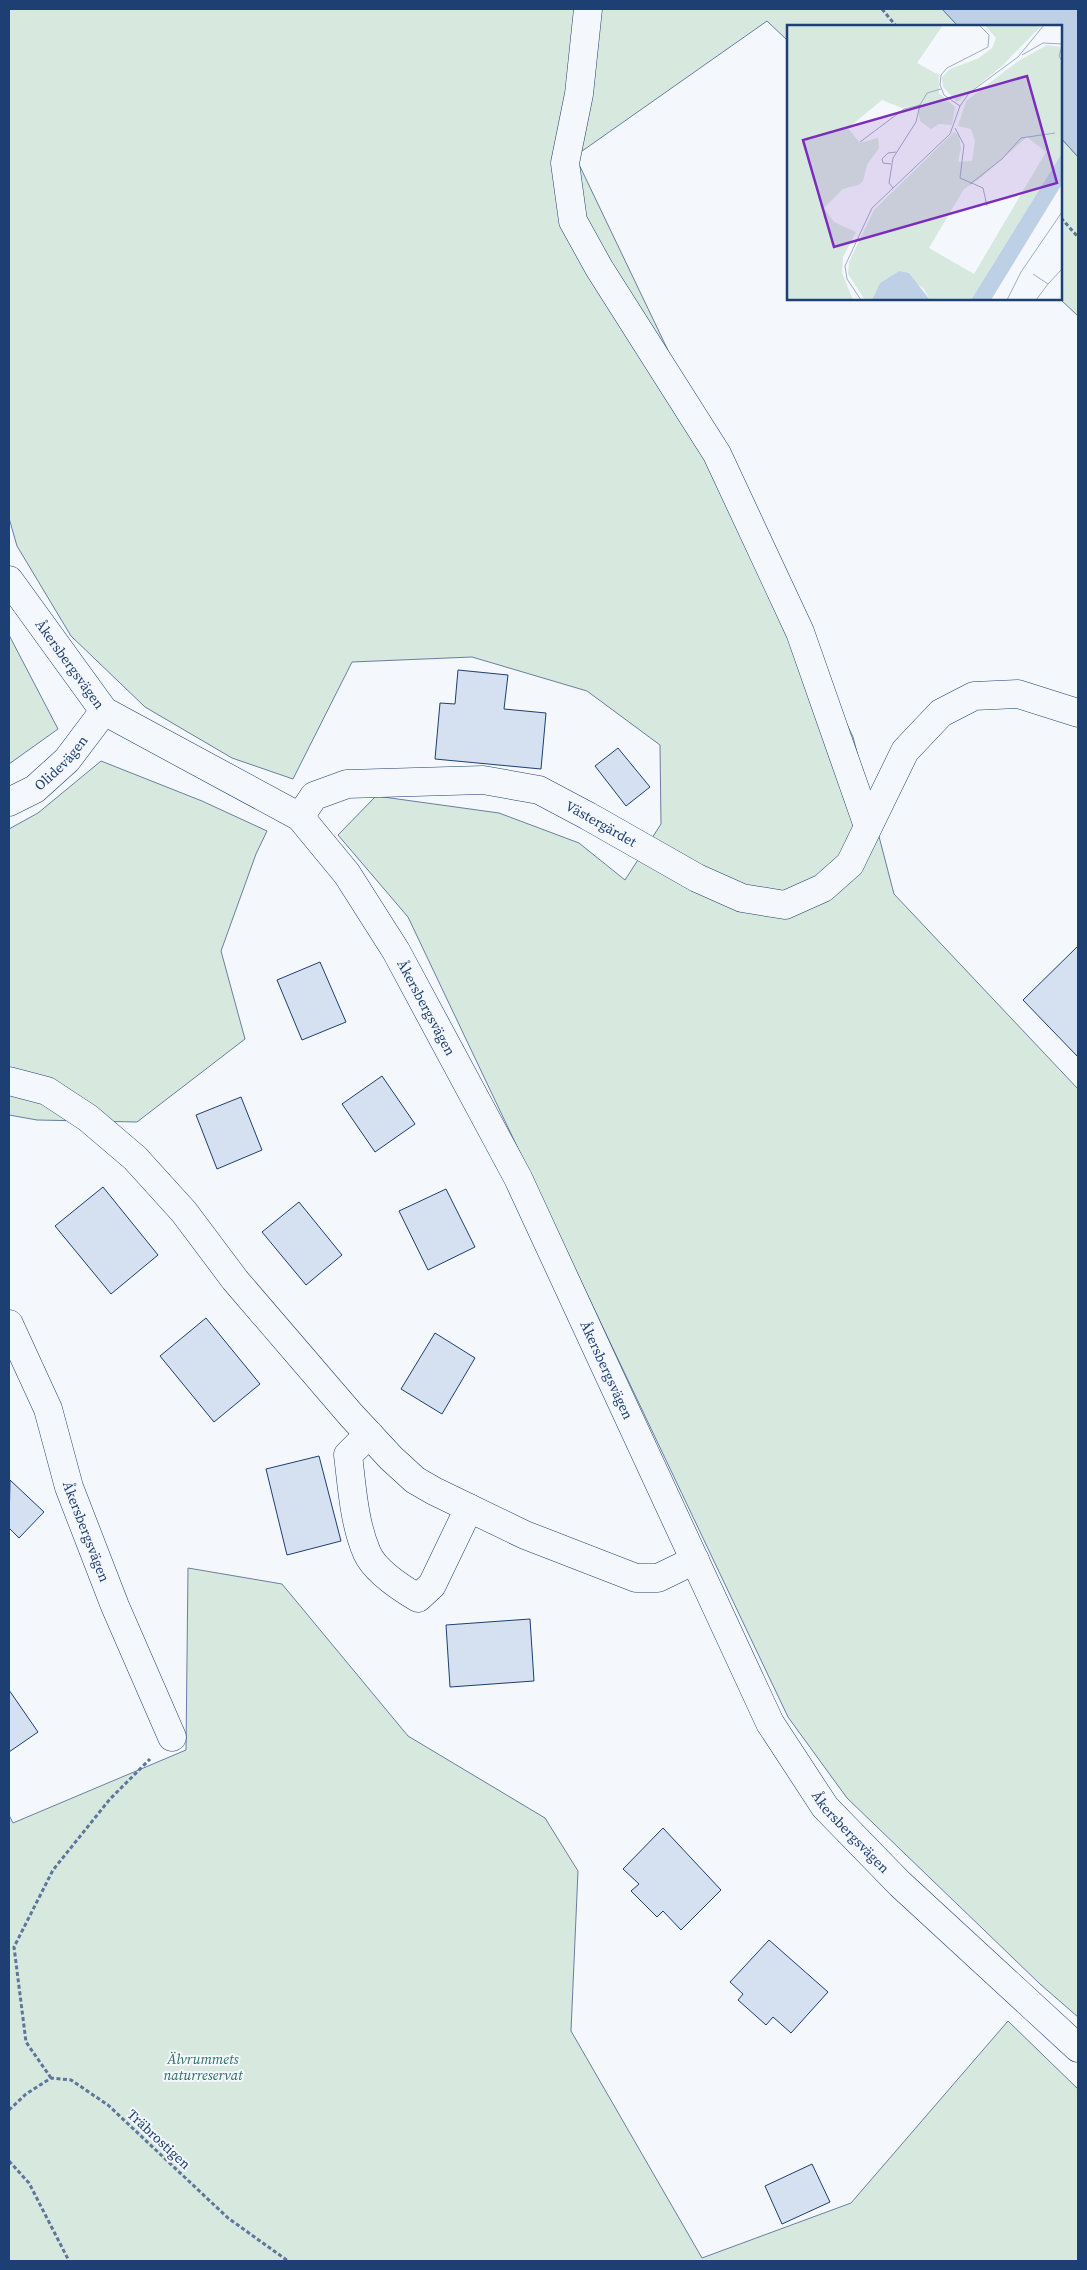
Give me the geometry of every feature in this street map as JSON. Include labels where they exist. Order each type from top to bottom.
[{"type":"street","points":[[588,9],[579,94],[565,162],[573,221],[599,268],[717,454],[800,632],[868,826]]},
{"type":"street","name":"Åkersbergsvägen","points":[[9,580],[104,712],[300,817],[347,874],[396,952],[513,1169],[770,1723],[825,1807],[900,1884],[1078,2048]]},
{"type":"street","name":"Västergärdet","points":[[300,817],[314,796],[347,784],[484,780],[539,790],[697,878],[742,898],[785,906],[822,888],[850,864],[905,751],[940,713],[974,696],[1018,694],[1078,713]]},
{"type":"street","name":"Olidevägen","points":[[9,802],[35,789],[67,760],[104,712]]},
{"type":"street","points":[[9,1081],[48,1091],[88,1118],[135,1158],[184,1212],[235,1280],[368,1434],[415,1480],[525,1535],[636,1578],[658,1578],[695,1560]]},
{"type":"street","name":"Åkersbergsvägen","points":[[9,1324],[48,1409],[69,1487],[115,1606],[172,1737]]},
{"type":"street","points":[[368,1434],[348,1455],[355,1511],[367,1554],[393,1582],[418,1598],[432,1585],[469,1508]]},
{"type":"path","points":[[882,9],[895,25]]},
{"type":"path","points":[[1062,219],[1078,237]]},
{"type":"path","points":[[9,2110],[26,2094],[51,2078],[26,2042],[14,1946],[53,1870],[110,1799],[172,1737]]},
{"type":"path","name":"Träbrostigen","points":[[51,2078],[71,2080],[108,2105],[228,2218],[288,2261]]},
{"type":"path","points":[[9,2161],[29,2183],[69,2261]]},
{"type":"green space","points":[[9,9],[942,9],[957,25],[787,25],[787,40],[767,21],[575,156],[853,737],[894,894],[1078,1089],[1078,2017],[1040,1984],[847,1798],[788,1717],[408,917],[338,835],[376,796],[499,813],[579,843],[625,880],[661,824],[660,745],[587,691],[472,657],[352,662],[293,779],[232,758],[145,707],[71,636],[17,546],[9,518]]},
{"type":"green space","points":[[1062,139],[1078,157],[1078,316],[1061,300]]},
{"type":"green space","points":[[9,635],[58,729],[9,764]]},
{"type":"green space","points":[[101,761],[202,801],[267,831],[256,854],[221,951],[245,1039],[137,1122],[37,1120],[9,1115],[9,829],[38,813]]},
{"type":"green space","name":"Älvrummets naturreservat","points":[[188,1568],[282,1584],[408,1736],[545,1818],[578,1871],[571,2031],[702,2258],[851,2203],[1008,2021],[1078,2089],[1078,2261],[9,2261],[9,1815],[13,1823],[186,1750]]},
{"type":"water","points":[[942,9],[1078,9],[1078,157],[1062,139],[1062,25],[957,25]]},
{"type":"building","points":[[458,670],[508,675],[504,709],[546,713],[541,769],[435,759],[440,703],[455,704]]},
{"type":"building","points":[[618,748],[650,787],[626,806],[595,766]]},
{"type":"building","points":[[1078,946],[1078,1057],[1023,1000]]},
{"type":"building","points":[[320,962],[346,1022],[302,1040],[277,980]]},
{"type":"building","points":[[382,1076],[415,1124],[375,1152],[342,1104]]},
{"type":"building","points":[[241,1097],[262,1150],[217,1169],[196,1115]]},
{"type":"building","points":[[103,1187],[158,1255],[111,1294],[55,1226]]},
{"type":"building","points":[[446,1189],[475,1247],[428,1270],[399,1211]]},
{"type":"building","points":[[299,1202],[342,1255],[306,1285],[262,1232]]},
{"type":"building","points":[[206,1318],[260,1384],[214,1422],[160,1356]]},
{"type":"building","points":[[435,1333],[475,1358],[442,1414],[401,1389]]},
{"type":"building","points":[[319,1456],[341,1541],[287,1555],[266,1469]]},
{"type":"building","points":[[10,1480],[44,1512],[19,1538],[9,1528]]},
{"type":"building","points":[[530,1619],[534,1681],[450,1687],[446,1625]]},
{"type":"building","points":[[9,1690],[38,1732],[9,1752]]},
{"type":"building","points":[[663,1828],[721,1890],[681,1930],[663,1911],[657,1917],[631,1891],[639,1884],[623,1869]]},
{"type":"building","points":[[769,1940],[828,1992],[791,2033],[773,2017],[766,2025],[738,2000],[743,1994],[730,1982]]},
{"type":"building","points":[[812,2164],[830,2202],[782,2224],[765,2186]]}]
